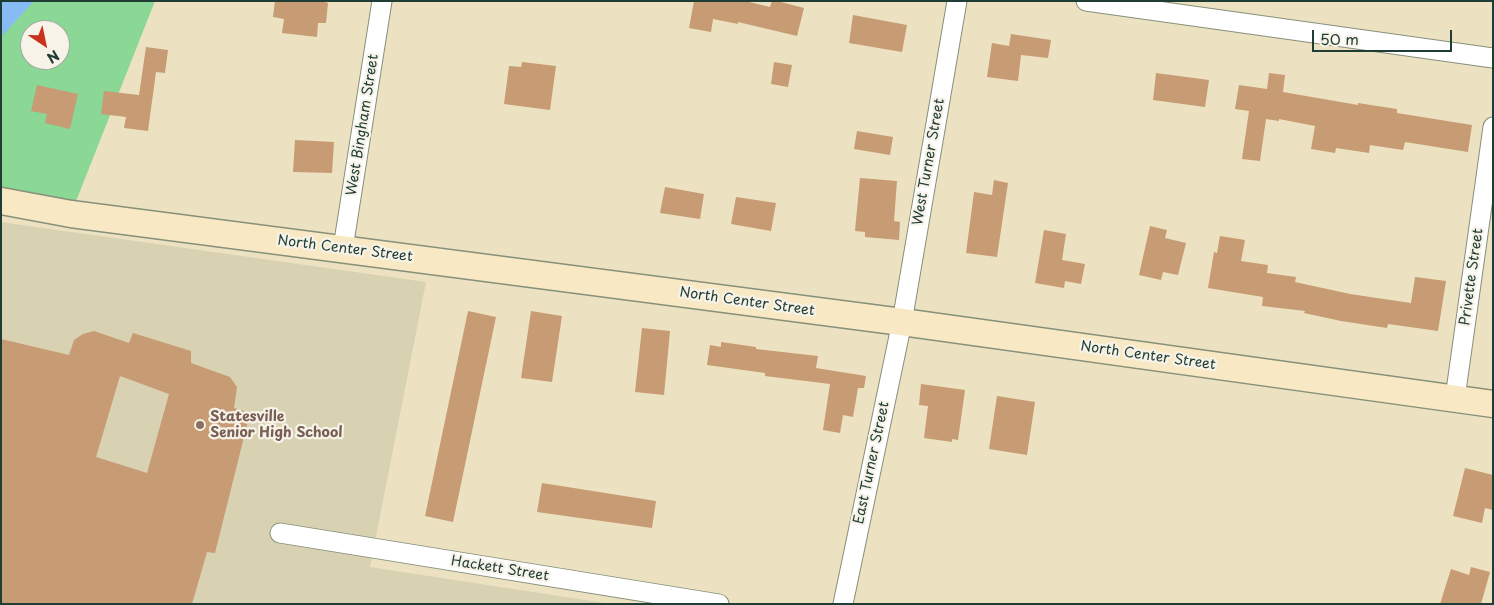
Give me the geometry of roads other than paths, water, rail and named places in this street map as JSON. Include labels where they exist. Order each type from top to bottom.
[{"type":"main road","name":"North Center Street","points":[[1,201],[71,214],[902,322],[1493,404]]},
{"type":"street","name":"West Bingham Street","points":[[344,248],[382,1]]},
{"type":"street","name":"West Turner Street","points":[[902,322],[957,1]]},
{"type":"street","points":[[1086,1],[1493,58]]},
{"type":"street","name":"Privette Street","points":[[1455,398],[1493,127]]},
{"type":"street","name":"East Turner Street","points":[[843,604],[902,322]]},
{"type":"street","name":"Hackett Street","points":[[280,534],[719,604]]},
{"type":"water","points":[[1,1],[34,1],[1,37]]},
{"type":"place","name":"Statesville Senior High School","points":[[200,425]]}]
